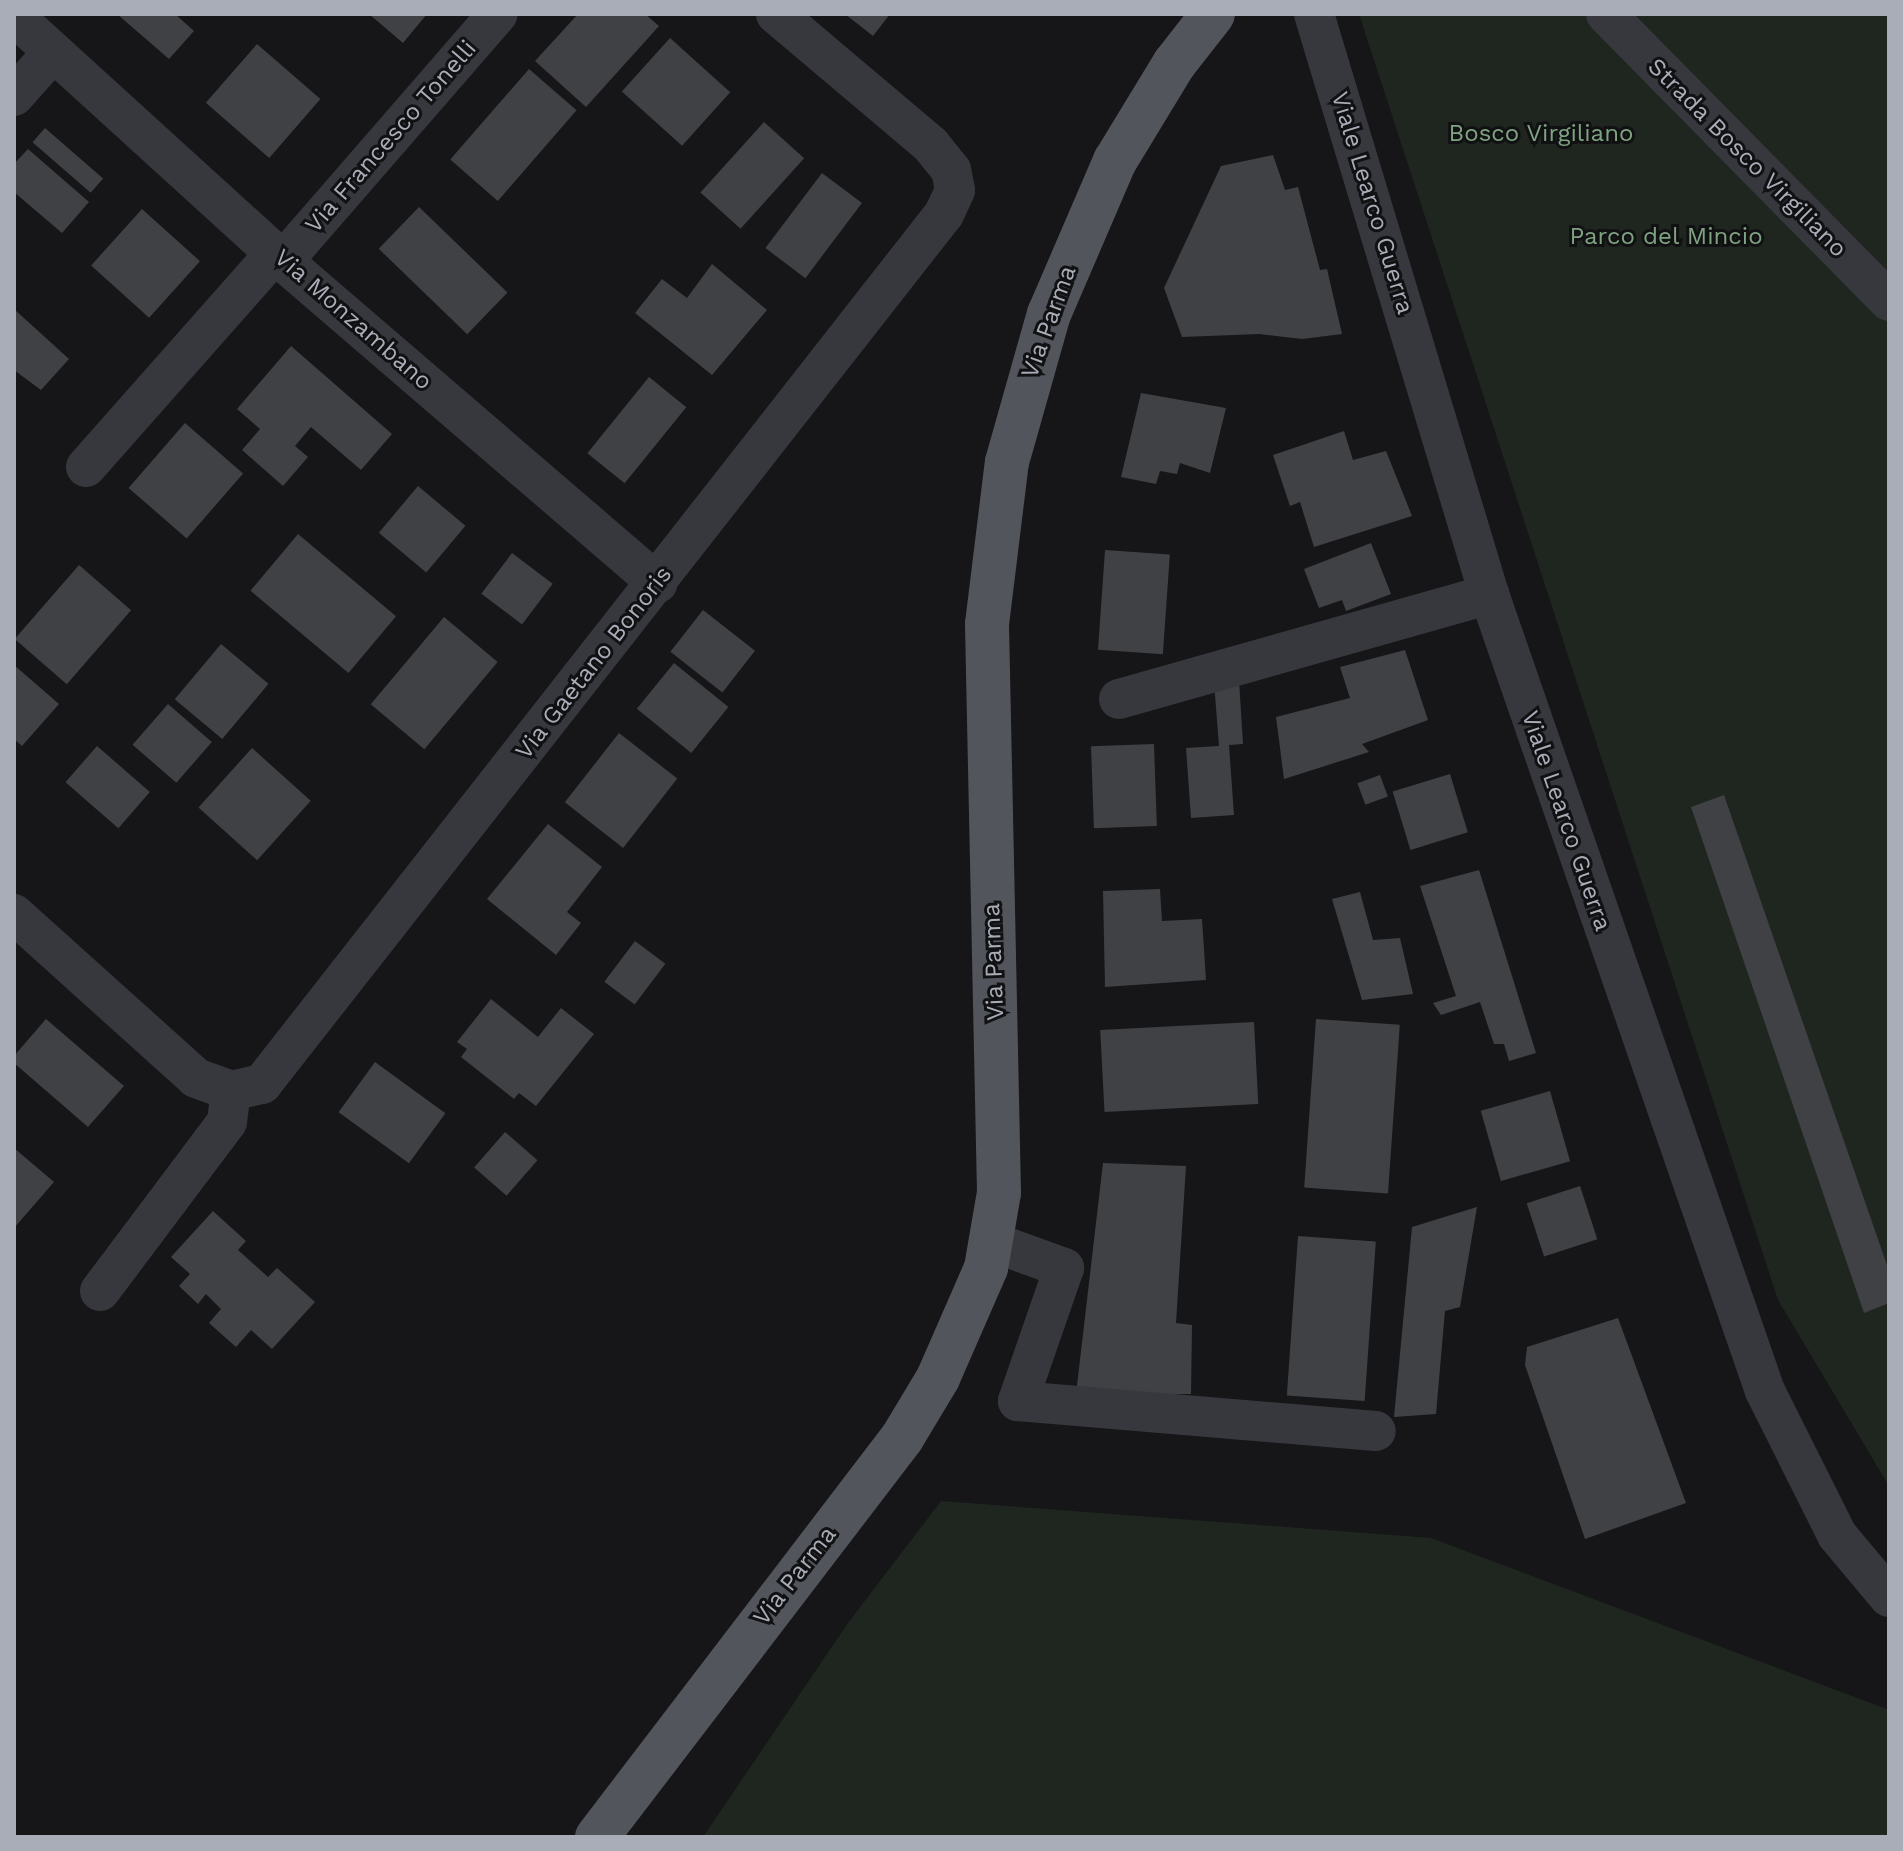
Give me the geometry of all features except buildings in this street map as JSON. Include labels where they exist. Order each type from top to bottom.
[{"type":"main road","name":"Via Parma","points":[[597,1837],[902,1438],[970,1315],[999,1193],[987,624],[1007,462],[1049,314],[1115,161],[1174,64],[1213,14]]},
{"type":"street","name":"Via Francesco Tonelli","points":[[86,467],[498,14]]},
{"type":"street","name":"Via Gaetano Bonoris","points":[[231,1091],[262,1084],[944,214],[955,190],[951,170],[912,129],[776,14]]},
{"type":"street","name":"Viale Learco Guerra","points":[[1314,14],[1489,594],[1765,1391],[1837,1535],[1889,1597]]},
{"type":"street","name":"Strada Bosco Virgiliano","points":[[1606,14],[1889,301]]},
{"type":"street","name":"Via Monzambano","points":[[14,16],[279,257],[657,583]]},
{"type":"street","points":[[14,96],[53,52]]},
{"type":"street","points":[[1119,699],[1489,594]]},
{"type":"street","points":[[14,914],[196,1078],[231,1091],[227,1122],[100,1291]]},
{"type":"street","points":[[990,1241],[1064,1268],[1018,1401],[1376,1431]]},
{"type":"green space","name":"Parco del Mincio","points":[[1359,14],[1889,14],[1889,1486],[1778,1300]]},
{"type":"green space","points":[[941,1501],[1431,1538],[1889,1710],[1889,1837],[703,1837],[848,1623]]},
{"type":"park label","name":"Bosco Virgiliano","points":[[1541,134]]}]
